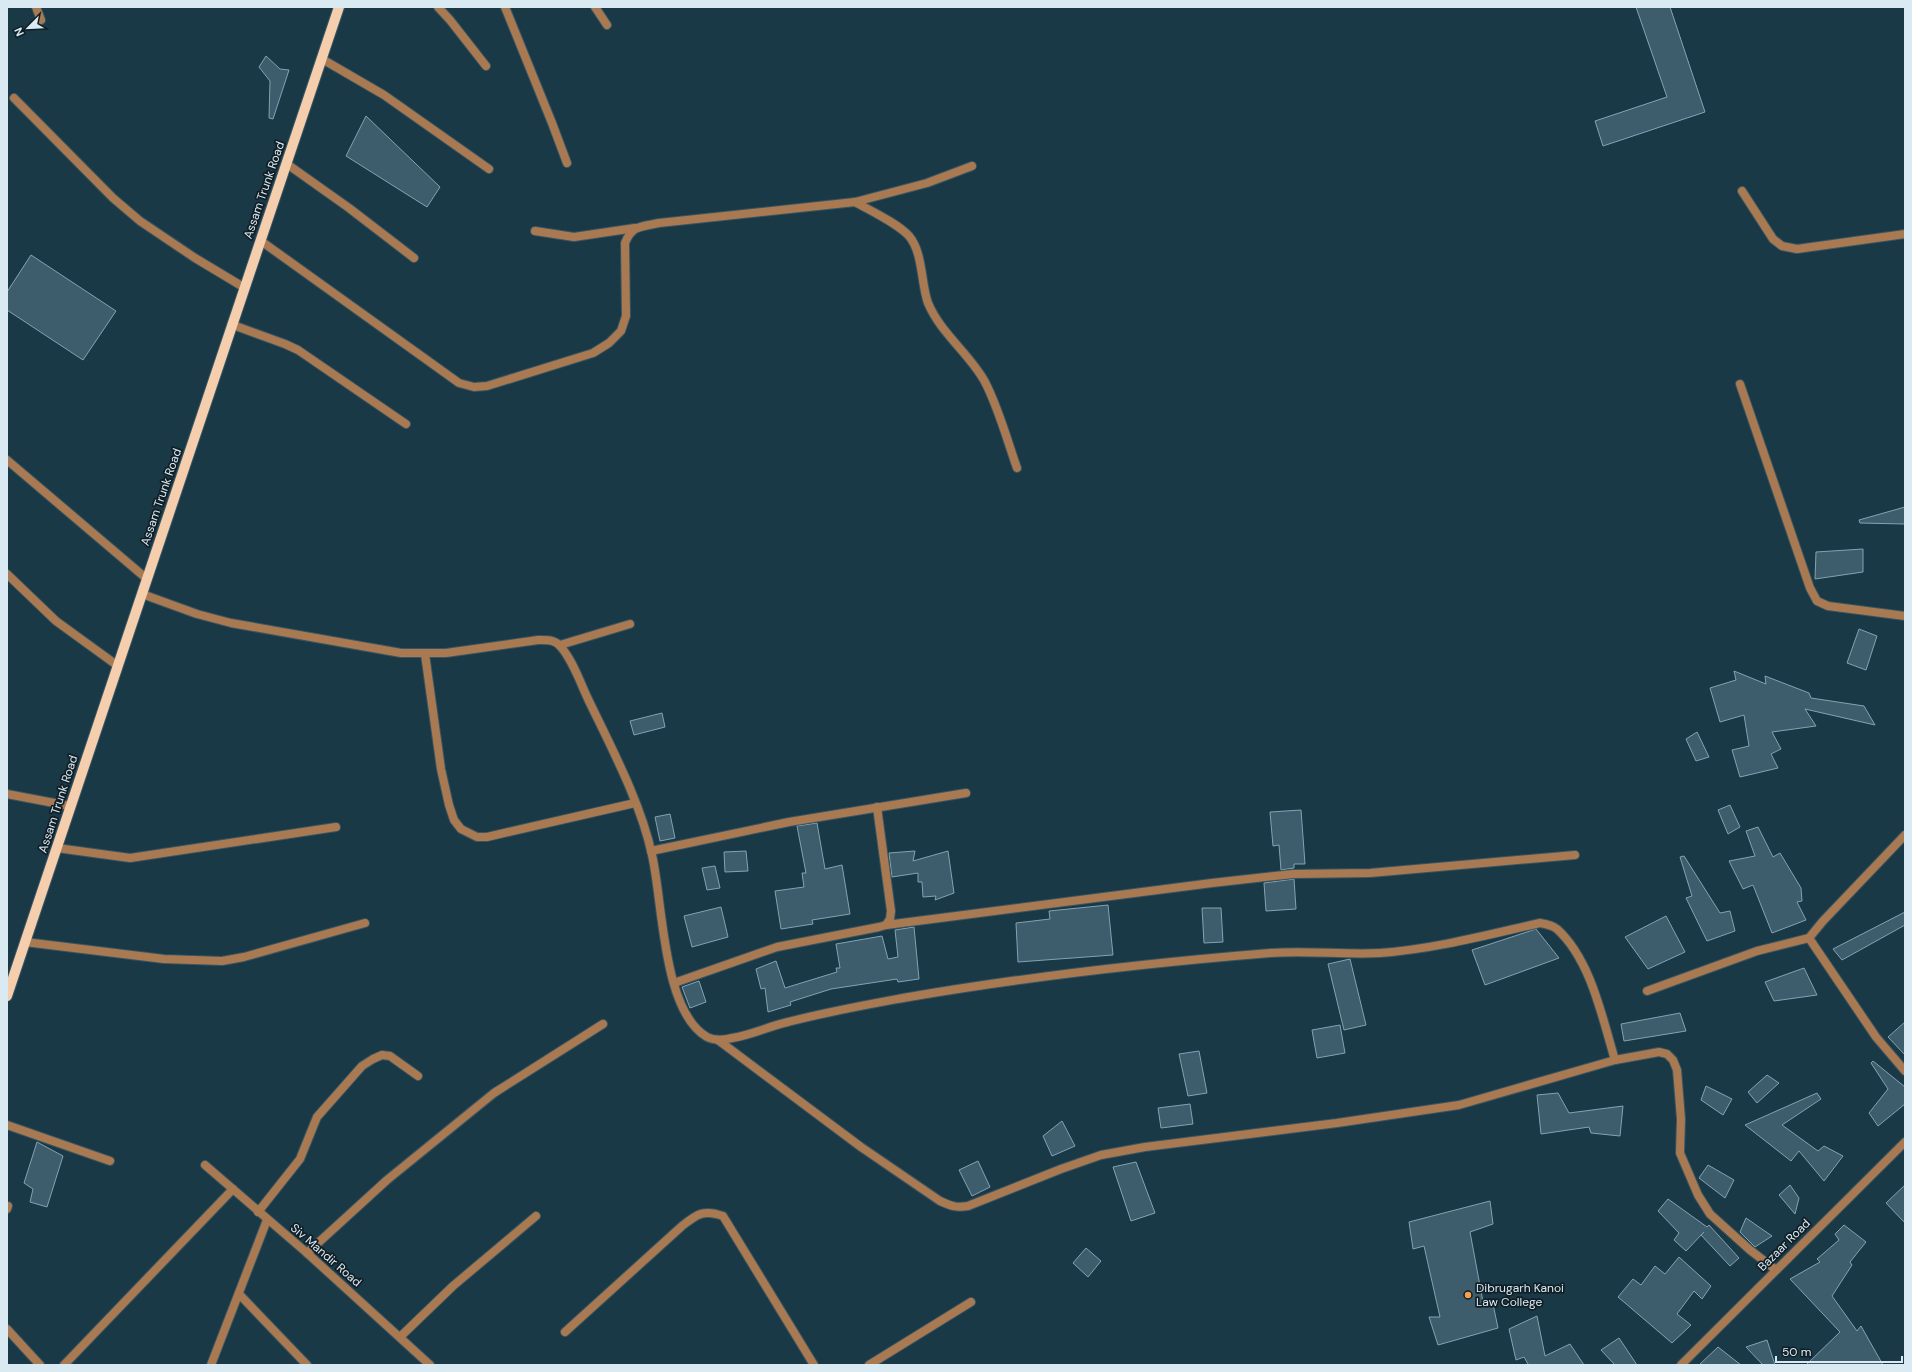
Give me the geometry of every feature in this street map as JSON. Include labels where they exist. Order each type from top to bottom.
[{"type":"main road","name":"Assam Trunk Road","points":[[7,996],[339,7]]},
{"type":"street","points":[[36,7],[41,20]]},
{"type":"street","points":[[438,7],[486,66]]},
{"type":"street","points":[[505,7],[567,163]]},
{"type":"street","points":[[595,7],[607,25]]},
{"type":"street","points":[[322,59],[384,95],[489,169]]},
{"type":"street","points":[[14,98],[113,198],[140,221],[195,258],[245,288]]},
{"type":"street","points":[[287,164],[349,208],[414,258]]},
{"type":"street","points":[[535,231],[574,237],[659,223],[832,206],[855,202],[927,183],[972,166]]},
{"type":"street","points":[[1742,191],[1773,239],[1782,246],[1797,249],[1905,234]]},
{"type":"street","points":[[855,202],[901,229],[909,237],[916,254],[928,302],[940,325],[985,382],[1017,468]]},
{"type":"street","points":[[261,241],[459,383],[474,387],[486,386],[593,353],[609,343],[621,331],[626,316],[625,243],[628,235],[635,228]]},
{"type":"street","points":[[233,325],[298,350],[406,424]]},
{"type":"street","points":[[1740,384],[1810,588],[1817,601],[1828,606],[1905,616]]},
{"type":"street","points":[[7,460],[147,579]]},
{"type":"street","points":[[7,574],[56,621],[118,666]]},
{"type":"street","points":[[142,594],[197,614],[231,623],[401,653],[446,653],[538,640],[550,640],[560,645],[570,661],[604,732],[635,803],[651,851],[667,956],[674,983],[683,1009],[694,1025],[707,1036],[718,1040],[861,1147],[952,1207],[959,1208],[968,1206],[1061,1169],[1101,1156],[1145,1147],[1338,1123],[1459,1105],[1615,1060],[1659,1052],[1667,1054],[1673,1060],[1677,1070],[1681,1119],[1680,1153],[1698,1195],[1710,1214],[1750,1250],[1776,1270]]},
{"type":"street","points":[[560,645],[630,624]]},
{"type":"street","points":[[425,654],[444,789],[454,820],[461,829],[477,837],[487,837],[635,803]]},
{"type":"street","points":[[651,851],[789,822],[966,793]]},
{"type":"street","points":[[7,794],[70,806]]},
{"type":"street","points":[[877,807],[892,911],[890,919],[886,925]]},
{"type":"street","points":[[57,848],[130,858],[336,827]]},
{"type":"street","points":[[1647,991],[1757,951],[1809,938],[1823,921],[1905,835]]},
{"type":"street","points":[[674,983],[777,947],[870,930],[886,925],[1286,875],[1370,873],[1575,855]]},
{"type":"street","points":[[25,942],[164,959],[222,961],[244,957],[365,923]]},
{"type":"street","points":[[718,1040],[735,1038],[787,1022],[828,1012],[902,998],[1034,978],[1274,953],[1383,953],[1450,943],[1540,923],[1550,925],[1557,929],[1585,966],[1615,1060]]},
{"type":"street","points":[[1809,938],[1876,1037],[1905,1071]]},
{"type":"street","points":[[307,1253],[387,1180],[494,1093],[603,1024]]},
{"type":"street","points":[[258,1212],[300,1159],[317,1117],[362,1066],[382,1055],[390,1056],[418,1076]]},
{"type":"street","points":[[7,1125],[110,1161]]},
{"type":"street","name":"Bazaar Road","points":[[1681,1365],[1905,1142]]},
{"type":"street","name":"Siv Mandir Road","points":[[205,1165],[307,1253],[430,1365]]},
{"type":"street","points":[[64,1365],[233,1189]]},
{"type":"street","points":[[565,1332],[686,1223],[702,1214],[711,1212],[723,1216],[814,1365]]},
{"type":"street","points":[[400,1337],[453,1286],[536,1216]]},
{"type":"street","points":[[210,1365],[267,1220]]},
{"type":"street","points":[[239,1294],[307,1365]]},
{"type":"street","points":[[870,1365],[971,1302]]},
{"type":"street","points":[[7,1330],[40,1365]]},
{"type":"building","points":[[1636,7],[1670,7],[1705,112],[1603,146],[1595,121],[1667,97]]},
{"type":"building","points":[[266,56],[280,69],[289,70],[273,119],[269,118],[270,81],[259,67]]},
{"type":"building","points":[[366,116],[440,187],[427,207],[346,156]]},
{"type":"building","points":[[31,255],[116,311],[83,360],[7,310],[7,292]]},
{"type":"building","points":[[1905,507],[1905,524],[1860,523],[1859,520]]},
{"type":"building","points":[[1863,549],[1863,572],[1815,579],[1816,552]]},
{"type":"building","points":[[1859,629],[1877,636],[1866,670],[1847,663]]},
{"type":"building","points":[[1734,671],[1766,684],[1765,676],[1809,693],[1811,698],[1864,706],[1875,725],[1805,709],[1816,726],[1772,732],[1781,749],[1771,754],[1778,768],[1740,777],[1732,750],[1749,746],[1744,715],[1720,722],[1710,688],[1736,680]]},
{"type":"building","points":[[662,713],[665,727],[634,735],[630,721]]},
{"type":"building","points":[[1697,732],[1709,757],[1696,761],[1686,739]]},
{"type":"building","points":[[1730,805],[1740,827],[1728,834],[1718,810]]},
{"type":"building","points":[[1301,810],[1305,864],[1294,864],[1294,868],[1281,870],[1279,845],[1273,846],[1270,812]]},
{"type":"building","points":[[670,814],[675,838],[660,841],[655,817]]},
{"type":"building","points":[[817,823],[825,869],[842,865],[850,914],[812,920],[813,924],[781,929],[775,891],[804,887],[802,873],[806,873],[797,826]]},
{"type":"building","points":[[1758,827],[1773,857],[1780,853],[1801,888],[1802,901],[1797,902],[1806,920],[1772,933],[1753,885],[1743,889],[1729,861],[1755,856],[1746,831]]},
{"type":"building","points":[[746,851],[748,871],[725,872],[724,852]]},
{"type":"building","points":[[915,851],[913,861],[948,851],[954,893],[935,900],[936,896],[923,897],[922,882],[918,882],[918,873],[892,877],[889,853]]},
{"type":"building","points":[[1684,856],[1720,913],[1730,911],[1735,931],[1707,941],[1686,898],[1692,896],[1680,857]]},
{"type":"building","points":[[715,866],[720,888],[707,890],[702,868]]},
{"type":"building","points":[[1294,879],[1296,909],[1266,911],[1264,883]]},
{"type":"building","points":[[1108,905],[1113,955],[1018,962],[1016,923],[1050,919],[1049,911]]},
{"type":"building","points":[[721,907],[728,937],[692,947],[684,916]]},
{"type":"building","points":[[1202,908],[1221,908],[1223,942],[1204,943]]},
{"type":"building","points":[[1905,912],[1905,925],[1842,960],[1833,949]]},
{"type":"building","points":[[1666,916],[1685,952],[1648,969],[1625,937]]},
{"type":"building","points":[[914,927],[919,979],[898,982],[897,979],[831,989],[790,1002],[791,1005],[768,1012],[765,988],[761,989],[756,969],[776,961],[785,988],[837,972],[836,968],[840,968],[836,944],[882,936],[888,959],[898,957],[895,930]]},
{"type":"building","points":[[1536,929],[1559,958],[1485,985],[1472,950]]},
{"type":"building","points":[[1350,959],[1366,1025],[1344,1030],[1328,964]]},
{"type":"building","points":[[1804,968],[1817,995],[1774,1001],[1765,982]]},
{"type":"building","points":[[699,981],[706,1002],[690,1008],[682,987]]},
{"type":"building","points":[[1680,1013],[1686,1031],[1624,1041],[1621,1024]]},
{"type":"building","points":[[1905,1022],[1905,1055],[1888,1037]]},
{"type":"building","points":[[1340,1025],[1345,1053],[1317,1058],[1312,1030]]},
{"type":"building","points":[[1199,1051],[1207,1093],[1188,1096],[1179,1054]]},
{"type":"building","points":[[1873,1061],[1905,1087],[1905,1104],[1878,1126],[1869,1113],[1888,1089],[1871,1063]]},
{"type":"building","points":[[1767,1075],[1779,1083],[1757,1103],[1748,1092]]},
{"type":"building","points":[[1706,1086],[1732,1099],[1723,1115],[1701,1100]]},
{"type":"building","points":[[1558,1093],[1569,1113],[1623,1106],[1620,1136],[1591,1133],[1589,1127],[1541,1134],[1537,1095]]},
{"type":"building","points":[[1817,1093],[1821,1099],[1782,1125],[1818,1151],[1824,1146],[1843,1156],[1824,1181],[1799,1151],[1791,1161],[1745,1125]]},
{"type":"building","points":[[1190,1104],[1193,1124],[1161,1128],[1158,1108]]},
{"type":"building","points":[[1062,1121],[1075,1146],[1052,1156],[1043,1136]]},
{"type":"building","points":[[37,1142],[63,1156],[47,1207],[30,1202],[33,1189],[24,1183]]},
{"type":"building","points":[[978,1161],[990,1187],[972,1196],[959,1170]]},
{"type":"building","points":[[1136,1162],[1155,1213],[1131,1221],[1113,1167]]},
{"type":"building","points":[[1708,1165],[1734,1180],[1725,1198],[1699,1178]]},
{"type":"building","points":[[1790,1185],[1799,1198],[1795,1214],[1779,1195]]},
{"type":"building","points":[[1905,1185],[1905,1223],[1886,1203]]},
{"type":"building","points":[[1668,1199],[1707,1227],[1709,1225],[1739,1258],[1730,1266],[1701,1235],[1686,1251],[1674,1240],[1679,1233],[1658,1211]]},
{"type":"building","points":[[1490,1201],[1493,1224],[1470,1232],[1483,1302],[1493,1304],[1498,1328],[1438,1345],[1429,1317],[1440,1317],[1424,1246],[1413,1249],[1409,1222]]},
{"type":"building","points":[[1746,1218],[1772,1236],[1755,1247],[1740,1232]]},
{"type":"building","points":[[1844,1225],[1866,1242],[1850,1262],[1852,1265],[1832,1296],[1857,1331],[1861,1326],[1883,1365],[1806,1365],[1840,1332],[1790,1279],[1820,1262],[1817,1259],[1839,1240],[1835,1234]]},
{"type":"building","points":[[1086,1248],[1101,1261],[1088,1277],[1073,1263]]},
{"type":"building","points":[[1679,1257],[1711,1286],[1702,1299],[1694,1291],[1677,1314],[1691,1325],[1672,1343],[1618,1297],[1633,1279],[1641,1285],[1655,1266],[1665,1274]]},
{"type":"building","points":[[1537,1316],[1545,1356],[1570,1344],[1584,1365],[1526,1365],[1528,1364],[1524,1357],[1516,1360],[1509,1329]]},
{"type":"building","points":[[1619,1338],[1637,1365],[1615,1365],[1601,1350]]},
{"type":"building","points":[[1767,1340],[1775,1365],[1763,1365],[1746,1347]]},
{"type":"building","points":[[1718,1347],[1741,1365],[1699,1365]]},
{"type":"place","name":"Dibrugarh Kanoi Law College","points":[[1468,1295]]}]
